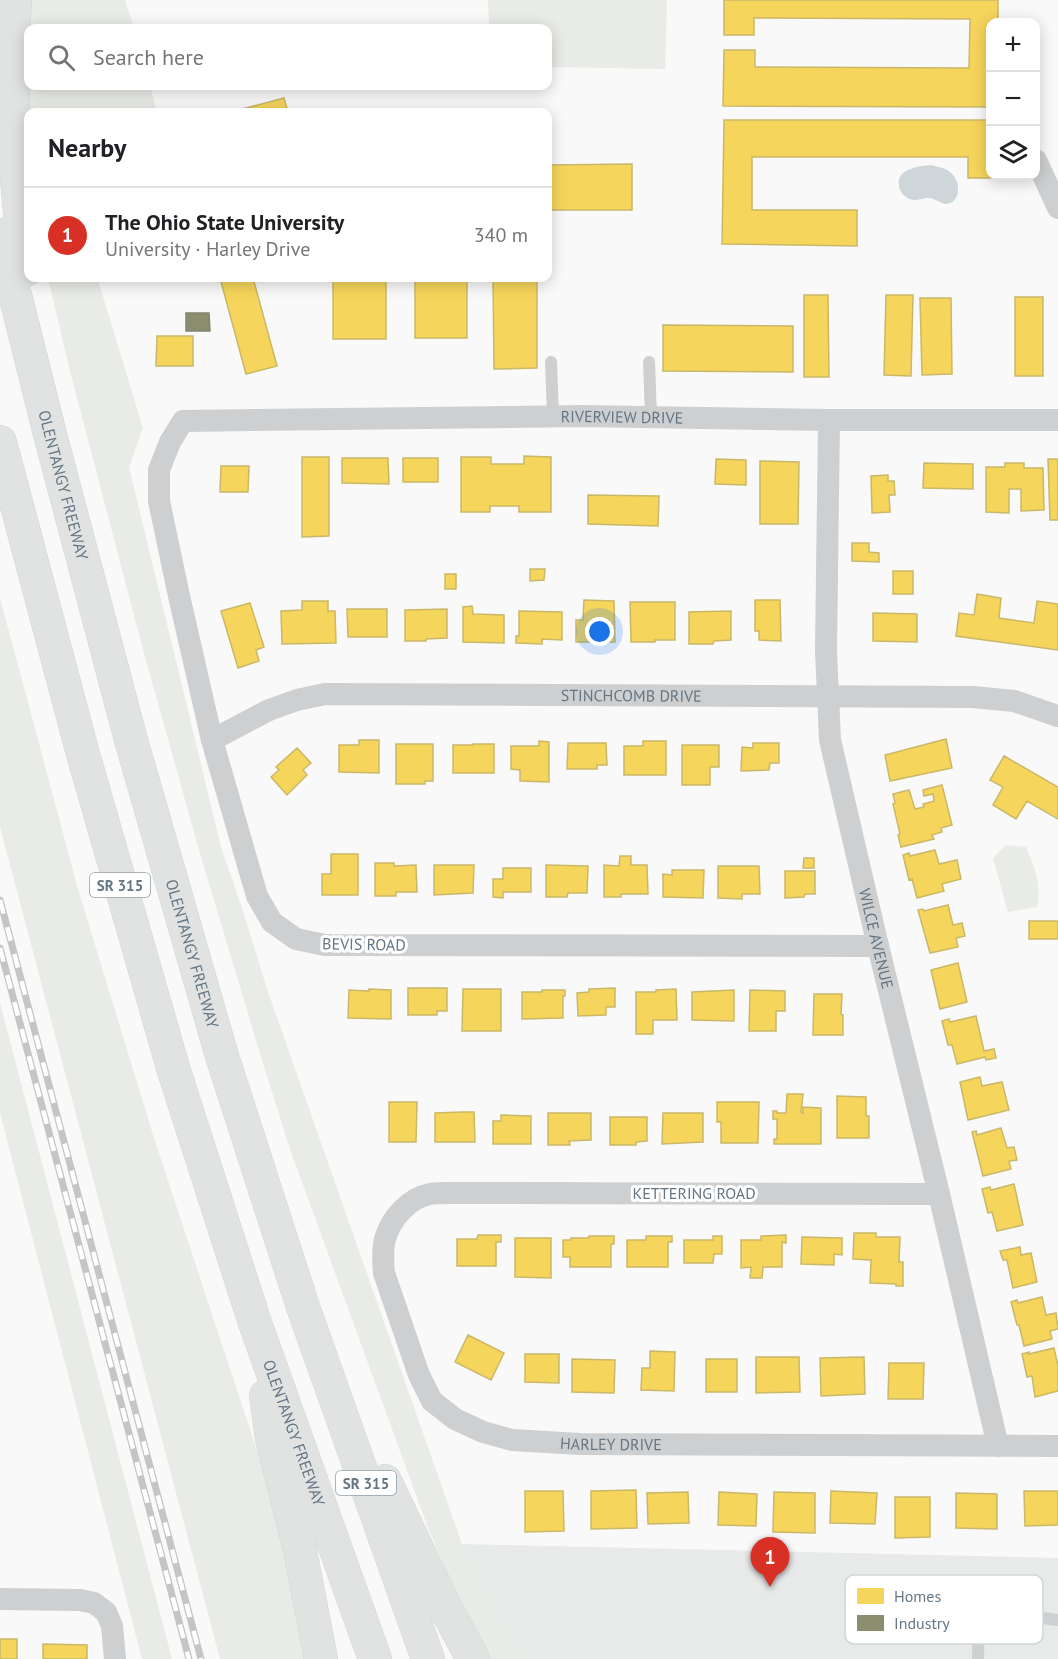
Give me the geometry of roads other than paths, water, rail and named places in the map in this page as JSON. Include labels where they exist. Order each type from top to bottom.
[{"type":"highway","points":[[15,0],[12,93],[24,249]]},
{"type":"highway","name":"OLENTANGY FREEWAY","points":[[0,235],[131,740],[218,1045],[303,1307],[428,1659]]},
{"type":"highway","points":[[27,282],[51,438]]},
{"type":"highway","name":"OLENTANGY FREEWAY","points":[[0,442],[83,754],[170,1060],[255,1323],[375,1659]]},
{"type":"highway","points":[[303,1307],[445,1607],[473,1659]]},
{"type":"highway","points":[[255,1323],[272,1439],[300,1550],[321,1659]]},
{"type":"street","points":[[1040,170],[1058,208]]},
{"type":"street","name":"RIVERVIEW DRIVE","points":[[183,421],[553,416],[829,420],[1058,420]]},
{"type":"street","name":"WILCE AVENUE","points":[[829,420],[826,639],[830,740],[998,1446]]},
{"type":"street","name":"BEVIS ROAD","points":[[183,421],[170,442],[159,470],[159,501],[213,740],[257,896],[272,922],[296,939],[325,945],[878,946]]},
{"type":"street","name":"STINCHCOMB DRIVE","points":[[213,740],[269,710],[297,700],[325,694],[973,697],[1014,700],[1058,716]]},
{"type":"street","name":"KETTERING ROAD","points":[[450,1193],[939,1194]]},
{"type":"street","name":"HARLEY DRIVE","points":[[450,1193],[429,1194],[413,1200],[401,1211],[384,1240],[384,1273],[419,1375],[432,1401],[455,1419],[483,1432],[512,1440],[570,1444],[1058,1446]]},
{"type":"street","points":[[0,1599],[80,1600],[94,1603],[106,1612],[112,1626],[115,1659]]},
{"type":"lane","points":[[551,362],[553,416]]},
{"type":"lane","points":[[649,362],[651,417]]},
{"type":"lane","points":[[1043,1618],[1058,1620]]},
{"type":"lane","points":[[978,1644],[978,1659]]},
{"type":"railway","points":[[0,900],[201,1659]]},
{"type":"railway","points":[[0,948],[189,1659]]},
{"type":"place","name":"The Ohio State University","points":[[770,1587]]}]
